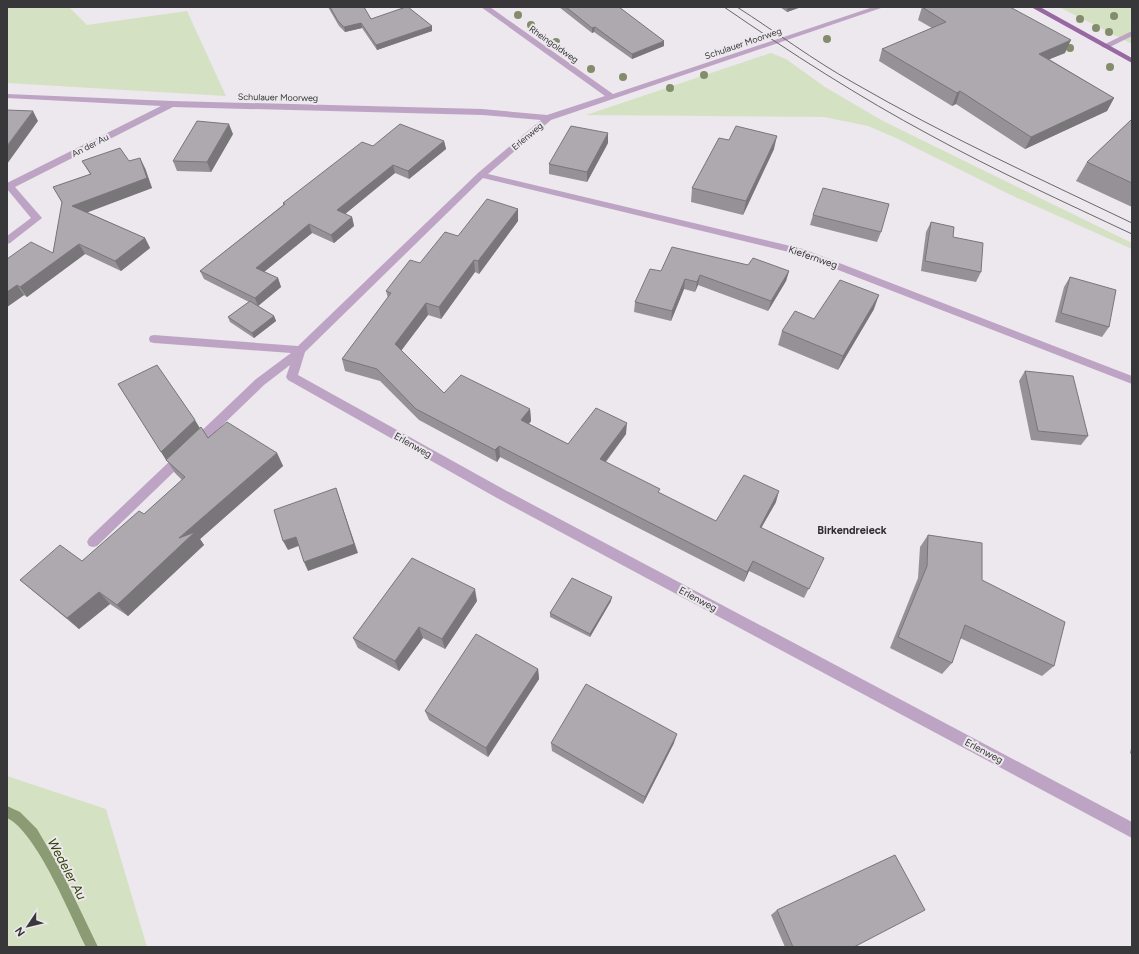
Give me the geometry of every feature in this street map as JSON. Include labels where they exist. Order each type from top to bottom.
[{"type":"main road","points":[[1035,7],[1132,61]]},
{"type":"street","name":"Rheingoldweg","points":[[485,7],[612,97]]},
{"type":"street","name":"Schulauer Moorweg","points":[[612,97],[880,7]]},
{"type":"street","points":[[1105,46],[1132,33]]},
{"type":"street","name":"Schulauer Moorweg","points":[[7,96],[172,104],[482,112],[548,118]]},
{"type":"street","name":"Erlenweg","points":[[612,97],[548,118],[481,175],[300,351],[292,377],[501,494],[1132,830]]},
{"type":"street","name":"An der Au","points":[[7,241],[37,218],[8,186],[172,104]]},
{"type":"street","name":"Kiefernweg","points":[[481,175],[800,251],[1132,380]]},
{"type":"street","points":[[154,339],[300,351]]},
{"type":"street","points":[[93,542],[260,382],[300,351]]},
{"type":"green space","points":[[7,7],[69,7],[87,25],[187,11],[226,96],[7,83]]},
{"type":"green space","points":[[1059,7],[1132,7],[1132,44]]},
{"type":"green space","points":[[771,53],[786,59],[825,87],[883,121],[1132,243],[1132,249],[1013,196],[896,138],[868,126],[824,117],[586,115]]},
{"type":"green space","points":[[7,776],[106,809],[147,947],[7,947]]},
{"type":"building","points":[[330,7],[364,7],[371,19],[408,7],[432,26],[376,45],[361,23],[344,27],[338,21]]},
{"type":"building","points":[[566,7],[619,7],[664,41],[632,54],[595,27],[592,28]]},
{"type":"building","points":[[922,7],[1010,7],[1071,40],[1039,54],[1114,98],[1031,137],[960,91],[957,93],[882,49],[946,22]]},
{"type":"building","points":[[7,110],[33,111],[7,146]]},
{"type":"building","points":[[1132,119],[1132,183],[1087,162]]},
{"type":"building","points":[[197,121],[229,124],[207,162],[173,161]]},
{"type":"building","points":[[400,124],[444,141],[408,171],[393,165],[337,210],[352,217],[331,235],[309,224],[256,268],[278,278],[255,298],[200,271],[285,204],[283,203],[362,142],[373,146]]},
{"type":"building","points":[[571,126],[608,133],[587,172],[549,164]]},
{"type":"building","points":[[736,126],[777,136],[746,201],[692,188],[719,138],[729,140]]},
{"type":"building","points":[[120,148],[129,161],[140,158],[147,178],[72,206],[145,238],[115,261],[79,244],[20,287],[17,285],[7,292],[7,259],[31,242],[53,253],[62,202],[53,187],[91,174],[82,161]]},
{"type":"building","points":[[823,188],[889,204],[881,232],[813,215]]},
{"type":"building","points":[[487,199],[518,209],[478,261],[474,260],[439,307],[426,303],[395,344],[444,393],[461,375],[530,409],[521,420],[568,444],[596,408],[627,423],[600,459],[660,489],[658,492],[716,521],[744,475],[779,491],[760,527],[824,558],[809,589],[753,561],[747,572],[499,446],[495,450],[416,409],[377,369],[342,359],[391,293],[386,291],[410,260],[420,263],[445,232],[458,236]]},
{"type":"building","points":[[931,222],[954,227],[953,237],[983,243],[981,272],[925,261]]},
{"type":"building","points":[[672,247],[748,265],[753,258],[789,271],[771,301],[700,275],[697,282],[685,279],[672,311],[635,302],[650,269],[661,271]]},
{"type":"building","points":[[1070,277],[1116,290],[1109,327],[1061,313]]},
{"type":"building","points":[[840,280],[879,295],[843,356],[782,331],[795,311],[814,319]]},
{"type":"building","points":[[250,301],[274,316],[252,333],[228,317]]},
{"type":"building","points":[[157,365],[195,420],[161,452],[118,384]]},
{"type":"building","points":[[1025,371],[1073,376],[1088,436],[1038,431]]},
{"type":"building","points":[[227,422],[277,453],[179,538],[195,532],[117,605],[99,592],[67,618],[20,580],[60,545],[82,561],[139,511],[144,514],[185,477],[166,460],[201,427],[208,438]]},
{"type":"building","points":[[336,488],[354,544],[304,562],[296,537],[283,541],[274,510]]},
{"type":"building","points":[[928,535],[982,543],[982,580],[1065,622],[1054,666],[965,625],[952,663],[898,637],[927,566]]},
{"type":"building","points":[[412,558],[475,589],[442,639],[419,627],[395,661],[353,638]]},
{"type":"building","points":[[572,578],[612,597],[590,634],[550,613]]},
{"type":"building","points":[[476,634],[538,669],[486,748],[425,711]]},
{"type":"building","points":[[586,684],[677,734],[645,797],[551,743]]},
{"type":"building","points":[[895,855],[925,910],[854,947],[793,947],[777,910]]},
{"type":"waterway","name":"Wedeler Au","points":[[7,812],[16,816],[33,833],[57,874],[92,947]]},
{"type":"tram line","points":[[724,7],[774,41],[877,105],[1005,174],[1132,234]]},
{"type":"tram line","points":[[737,7],[824,65],[888,102],[992,156],[1132,223]]},
{"type":"district","name":"Birkendreieck","points":[[852,530]]}]
